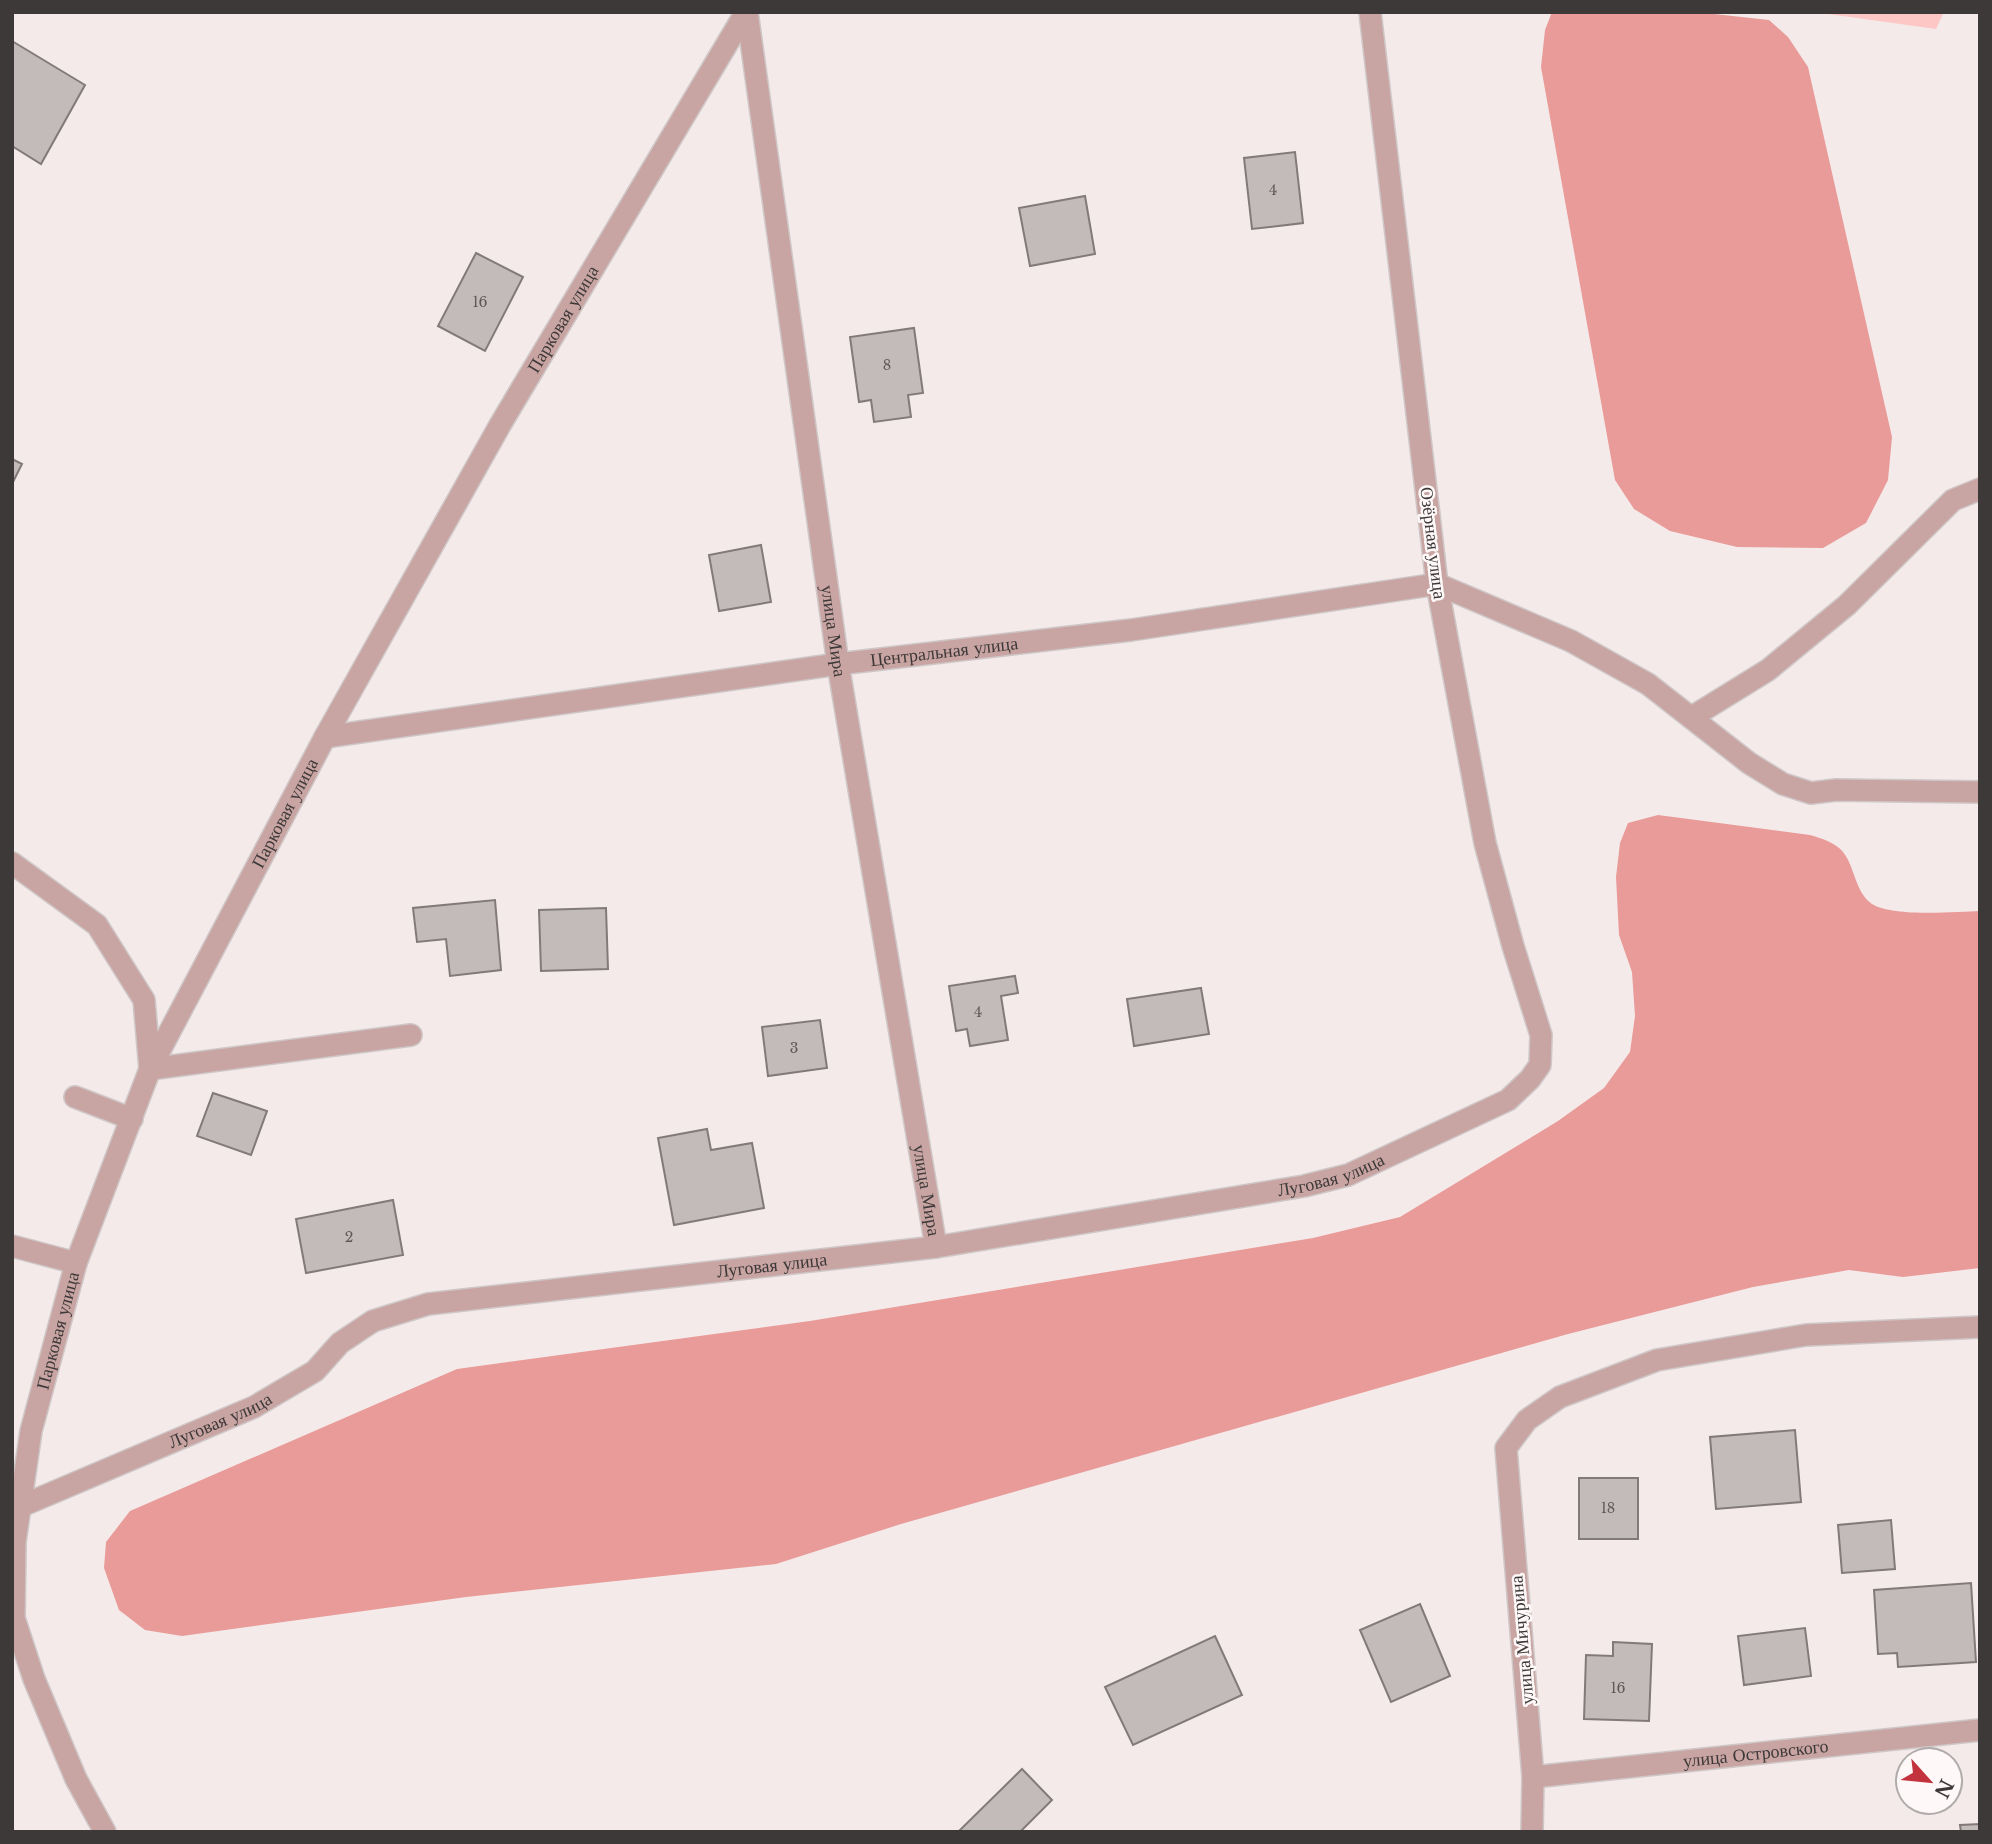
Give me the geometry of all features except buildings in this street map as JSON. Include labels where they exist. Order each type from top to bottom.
[{"type":"street","name":"улица Мира","points":[[747,12],[838,664],[936,1247]]},
{"type":"street","name":"Парковая улица","points":[[105,1832],[76,1779],[34,1679],[14,1618],[14,1542],[31,1432],[76,1263],[150,1069],[325,737],[500,425],[747,12]]},
{"type":"street","name":"Озёрная улица","points":[[1370,12],[1437,584],[1485,844],[1541,1035],[1540,1065]]},
{"type":"street","points":[[1692,717],[1768,670],[1847,605],[1953,500],[1980,489]]},
{"type":"street","name":"Центральная улица","points":[[325,737],[838,664],[1131,629],[1437,584]]},
{"type":"street","points":[[1437,584],[1571,641],[1648,684],[1749,763],[1783,784],[1811,793],[1836,790],[1980,792]]},
{"type":"street","points":[[12,863],[97,925],[144,1000],[150,1069],[411,1035]]},
{"type":"street","name":"Луговая улица","points":[[19,1507],[254,1407],[315,1370],[340,1343],[373,1321],[428,1304],[936,1247],[1304,1186],[1348,1175],[1508,1100],[1540,1065]]},
{"type":"street","points":[[75,1097],[132,1119]]},
{"type":"street","points":[[12,1246],[76,1263]]},
{"type":"street","name":"улица Мичурина","points":[[1532,1832],[1533,1777],[1506,1448],[1527,1420],[1560,1397],[1657,1360],[1806,1335],[1980,1327]]},
{"type":"street","name":"улица Островского","points":[[1533,1777],[1980,1730]]},
{"type":"shaded area","points":[[1552,12],[1696,12],[1769,20],[1788,37],[1808,67],[1892,437],[1888,480],[1866,523],[1823,548],[1737,547],[1670,531],[1634,509],[1615,480],[1541,67],[1545,30]]},
{"type":"shaded area","points":[[1814,12],[1944,12],[1936,29]]},
{"type":"shaded area","points":[[1658,815],[1823,839],[1843,852],[1866,899],[1882,908],[1924,913],[1980,911],[1980,1268],[1903,1277],[1849,1270],[1753,1287],[1568,1334],[901,1524],[776,1564],[466,1597],[182,1636],[145,1630],[119,1610],[104,1568],[106,1542],[130,1511],[457,1369],[810,1321],[1313,1238],[1400,1217],[1558,1121],[1604,1088],[1630,1052],[1635,1016],[1632,972],[1619,935],[1616,877],[1620,843],[1628,823]]}]
